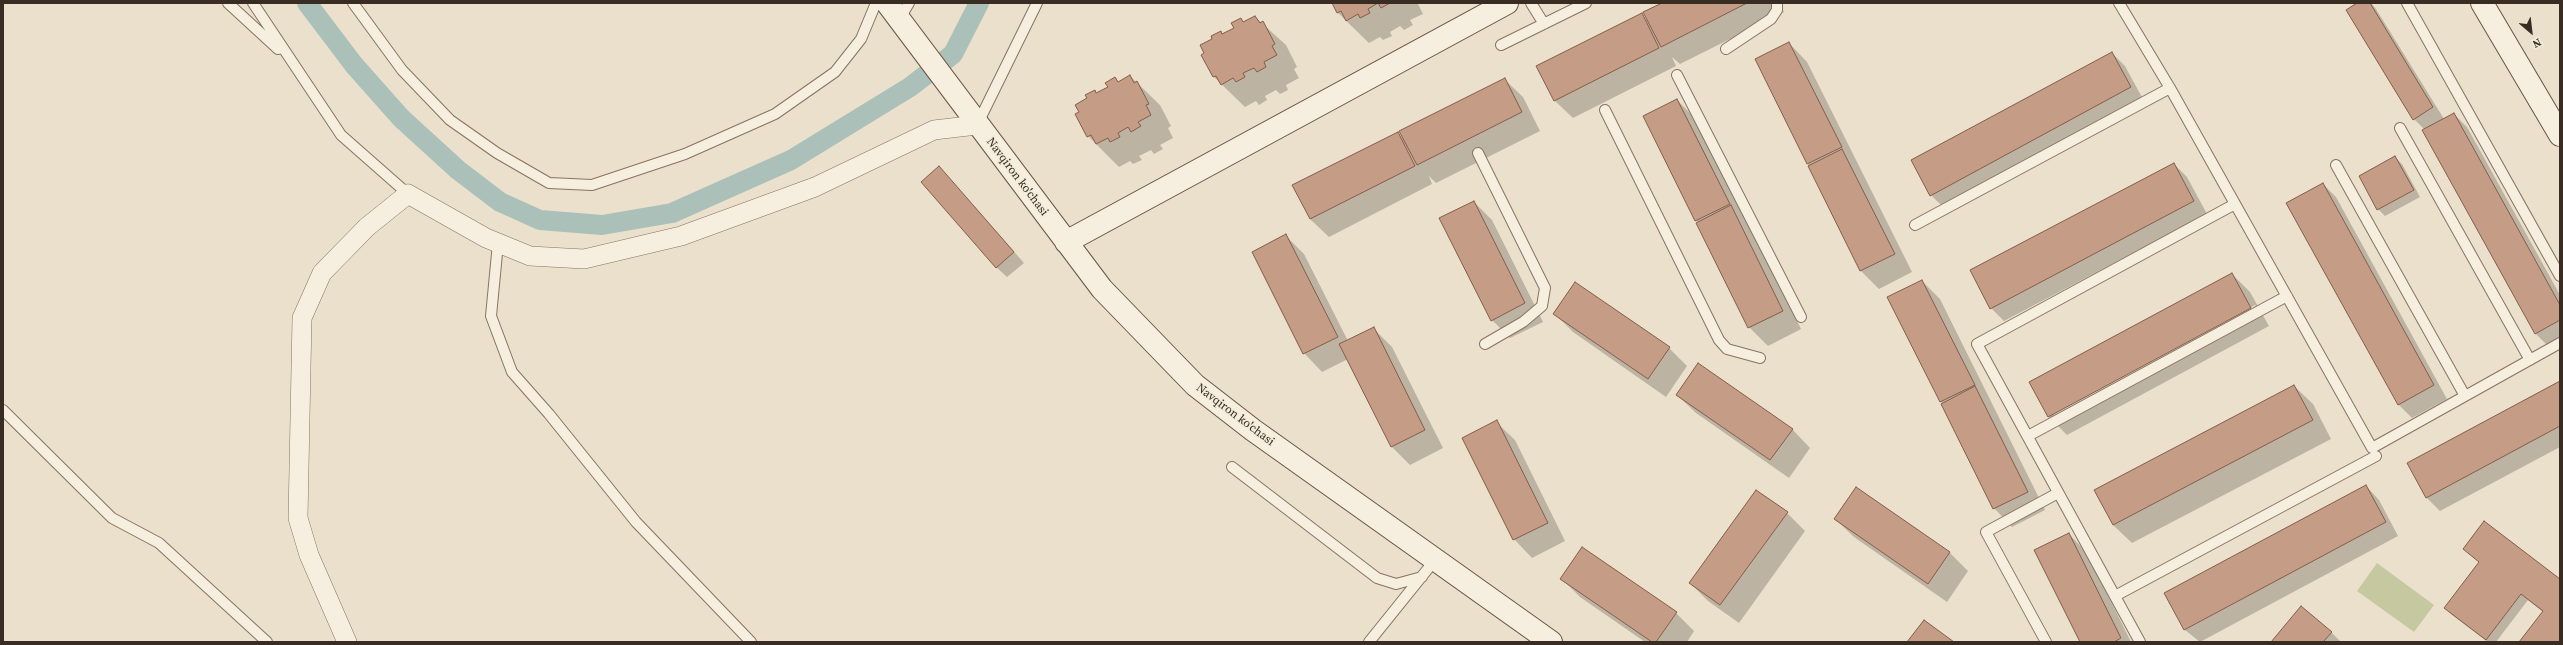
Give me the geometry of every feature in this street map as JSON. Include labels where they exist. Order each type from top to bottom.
[{"type":"main road","points":[[1066,242],[1507,3]]},
{"type":"main road","points":[[2482,3],[2560,135]]},
{"type":"main road","name":"Navqiron ko'chasi","points":[[898,9],[977,125],[1102,289],[1195,385],[1253,430],[1551,642]]},
{"type":"street","points":[[347,642],[309,555],[298,518],[302,318],[322,273],[367,227],[408,194],[498,243],[530,256],[584,258],[681,236],[815,187],[934,130],[977,125]]},
{"type":"lane","points":[[228,3],[291,60]]},
{"type":"lane","points":[[253,3],[341,134],[408,194]]},
{"type":"lane","points":[[353,3],[402,70],[450,120],[497,153],[549,183],[592,185],[685,154],[775,114],[835,72],[861,39],[876,3]]},
{"type":"lane","points":[[977,125],[1037,3]]},
{"type":"lane","points":[[1531,3],[1544,24]]},
{"type":"lane","points":[[1501,45],[1586,3]]},
{"type":"lane","points":[[1726,49],[1771,19],[1777,10],[1777,3]]},
{"type":"lane","points":[[2119,3],[2170,88],[2372,448],[2560,343]]},
{"type":"lane","points":[[2407,3],[2560,276]]},
{"type":"lane","points":[[1677,75],[1801,317]]},
{"type":"lane","points":[[1914,225],[2170,88]]},
{"type":"lane","points":[[1605,110],[1719,340],[1728,349],[1760,358]]},
{"type":"lane","points":[[2400,128],[2530,360]]},
{"type":"lane","points":[[1478,153],[1546,288],[1542,306],[1523,322],[1485,344]]},
{"type":"lane","points":[[2336,164],[2466,396]]},
{"type":"lane","points":[[2140,642],[1977,344],[2235,204]]},
{"type":"lane","points":[[498,243],[491,316],[512,372],[549,414],[636,522],[751,642]]},
{"type":"lane","points":[[2028,436],[2287,296]]},
{"type":"lane","points":[[3,410],[112,518],[159,543],[267,642]]},
{"type":"lane","points":[[2115,596],[2376,456]]},
{"type":"lane","points":[[1232,466],[1377,578],[1396,584],[1422,576]]},
{"type":"lane","points":[[2046,642],[1986,532],[2058,493]]},
{"type":"lane","points":[[1369,642],[1435,560]]},
{"type":"green space","points":[[2377,563],[2434,605],[2414,632],[2357,591]]},
{"type":"building","points":[[1332,3],[1378,3],[1368,9],[1370,13],[1360,18],[1358,14],[1346,21],[1341,11],[1337,13]]},
{"type":"building","points":[[1378,3],[1390,3],[1381,8]]},
{"type":"building","points":[[1662,3],[1747,3],[1661,47],[1643,12]]},
{"type":"building","points":[[2357,3],[2370,3],[2433,107],[2413,120],[2346,10]]},
{"type":"building","points":[[1642,13],[1659,48],[1554,101],[1536,66]]},
{"type":"building","points":[[1255,16],[1260,23],[1263,21],[1275,44],[1272,46],[1277,55],[1264,62],[1266,67],[1257,72],[1254,68],[1243,73],[1245,77],[1236,82],[1233,78],[1221,85],[1216,76],[1213,77],[1201,55],[1204,53],[1200,45],[1212,39],[1211,36],[1221,31],[1222,34],[1234,28],[1231,23],[1241,18],[1243,22]]},
{"type":"building","points":[[1789,42],[1842,147],[1807,164],[1755,59]]},
{"type":"building","points":[[2112,52],[2131,87],[1930,196],[1911,160]]},
{"type":"building","points":[[1130,75],[1134,83],[1137,81],[1149,104],[1146,105],[1151,115],[1138,122],[1141,126],[1131,132],[1128,127],[1118,133],[1120,137],[1110,142],[1108,138],[1096,144],[1091,135],[1087,137],[1075,114],[1079,112],[1075,105],[1087,98],[1085,95],[1095,90],[1096,93],[1108,87],[1105,83],[1115,77],[1118,82]]},
{"type":"building","points":[[1505,78],[1522,112],[1417,165],[1399,131]]},
{"type":"building","points":[[1677,99],[1730,204],[1695,221],[1643,116]]},
{"type":"building","points":[[2454,113],[2560,305],[2560,320],[2535,334],[2422,130]]},
{"type":"building","points":[[1398,132],[1415,166],[1310,219],[1292,185]]},
{"type":"building","points":[[1842,149],[1895,254],[1860,271],[1808,166]]},
{"type":"building","points":[[2395,156],[2414,190],[2377,210],[2359,176]]},
{"type":"building","points":[[2174,163],[2194,201],[1990,309],[1970,270]]},
{"type":"building","points":[[939,166],[1014,252],[996,268],[921,182]]},
{"type":"building","points":[[2323,183],[2434,385],[2398,405],[2286,203]]},
{"type":"building","points":[[1474,201],[1525,303],[1491,321],[1439,218]]},
{"type":"building","points":[[1731,205],[1783,311],[1748,328],[1696,223]]},
{"type":"building","points":[[1286,234],[1338,337],[1303,354],[1252,252]]},
{"type":"building","points":[[2232,273],[2251,308],[2048,417],[2029,382]]},
{"type":"building","points":[[1922,280],[1975,385],[1940,402],[1887,297]]},
{"type":"building","points":[[1575,282],[1670,347],[1648,379],[1553,314]]},
{"type":"building","points":[[1374,327],[1425,430],[1391,447],[1339,344]]},
{"type":"building","points":[[1698,363],[1793,429],[1770,460],[1676,395]]},
{"type":"building","points":[[2560,381],[2560,426],[2426,498],[2407,463]]},
{"type":"building","points":[[2294,385],[2313,420],[2113,525],[2094,490]]},
{"type":"building","points":[[1975,386],[2028,492],[1993,509],[1941,404]]},
{"type":"building","points":[[1497,420],[1548,523],[1513,540],[1462,438]]},
{"type":"building","points":[[2366,485],[2386,522],[2184,630],[2164,593]]},
{"type":"building","points":[[1856,487],[1950,552],[1928,584],[1834,519]]},
{"type":"building","points":[[1756,490],[1788,512],[1720,605],[1689,583]]},
{"type":"building","points":[[2484,521],[2560,579],[2560,642],[2519,642],[2543,611],[2521,594],[2486,640],[2444,608],[2479,562],[2463,549]]},
{"type":"building","points":[[2069,533],[2121,638],[2114,642],[2080,642],[2034,550]]},
{"type":"building","points":[[1582,547],[1677,612],[1656,642],[1652,642],[1560,579]]},
{"type":"building","points":[[2301,606],[2332,632],[2323,642],[2271,642]]},
{"type":"building","points":[[1924,620],[1954,642],[1907,642]]},
{"type":"waterway","points":[[307,3],[354,65],[401,118],[458,170],[500,202],[540,220],[602,225],[672,213],[791,160],[910,87],[953,54],[979,3]]}]
